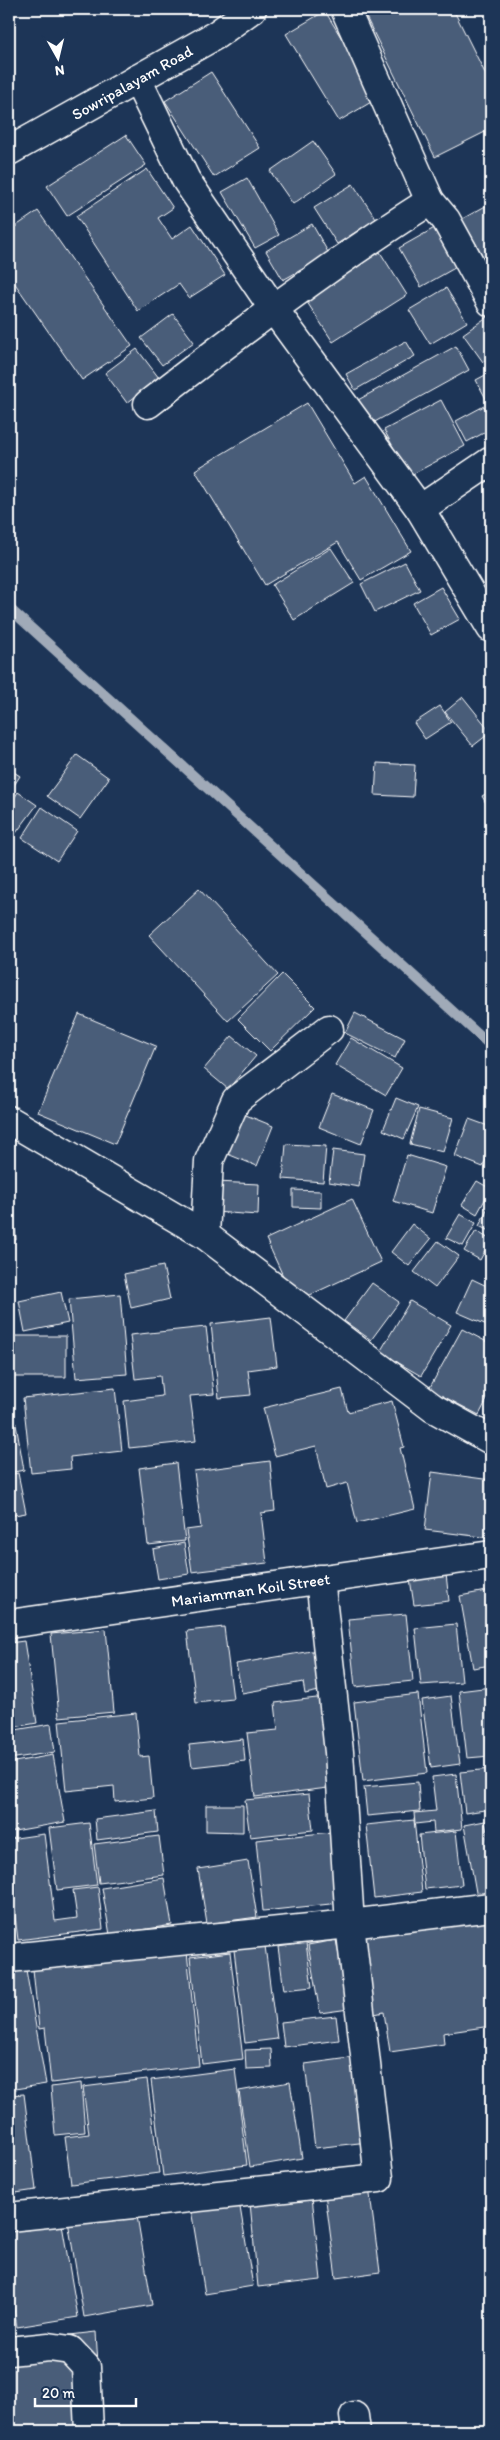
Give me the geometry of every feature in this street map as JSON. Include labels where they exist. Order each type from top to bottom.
[{"type":"street","name":"Sowripalayam Road","points":[[9,151],[137,79],[228,17],[252,9]]},
{"type":"street","points":[[346,9],[430,202],[446,220],[491,302]]},
{"type":"street","points":[[137,79],[186,180],[273,308],[420,509],[491,628]]},
{"type":"street","points":[[148,404],[273,308],[367,241],[430,202]]},
{"type":"street","points":[[420,509],[491,461]]},
{"type":"street","points":[[205,1235],[209,1161],[236,1100],[330,1029]]},
{"type":"street","points":[[9,1120],[205,1235],[433,1408],[491,1440]]},
{"type":"street","name":"Mariamman Koil Street","points":[[9,1624],[491,1555]]},
{"type":"street","points":[[9,2216],[379,2178],[350,1924],[339,1752],[320,1579]]},
{"type":"street","points":[[9,1958],[350,1924],[491,1906]]},
{"type":"street","points":[[9,2351],[48,2347],[70,2350],[86,2367],[89,2431]]},
{"type":"building","points":[[362,9],[453,9],[491,85],[491,129],[435,157]]},
{"type":"building","points":[[325,11],[378,98],[339,121],[286,34]]},
{"type":"building","points":[[211,72],[260,148],[214,177],[165,101]]},
{"type":"building","points":[[126,135],[146,165],[67,216],[47,186]]},
{"type":"building","points":[[313,141],[336,174],[293,204],[270,171]]},
{"type":"building","points":[[147,169],[173,208],[158,218],[172,239],[192,225],[225,275],[189,298],[179,284],[138,311],[76,216]]},
{"type":"building","points":[[247,178],[279,235],[255,248],[222,192]]},
{"type":"building","points":[[353,184],[376,219],[337,244],[314,208]]},
{"type":"building","points":[[491,203],[491,253],[484,258],[462,219]]},
{"type":"building","points":[[38,211],[132,346],[82,380],[9,275],[9,231]]},
{"type":"building","points":[[312,224],[329,254],[283,280],[266,251]]},
{"type":"building","points":[[438,226],[460,265],[421,287],[399,248]]},
{"type":"building","points":[[380,252],[407,295],[333,342],[305,299]]},
{"type":"building","points":[[491,258],[491,282],[482,263]]},
{"type":"building","points":[[446,288],[467,322],[430,344],[409,310]]},
{"type":"building","points":[[173,314],[194,342],[162,365],[141,338]]},
{"type":"building","points":[[491,314],[491,356],[483,362],[463,334]]},
{"type":"building","points":[[406,341],[415,356],[355,390],[346,374]]},
{"type":"building","points":[[456,346],[469,370],[371,424],[358,400]]},
{"type":"building","points":[[137,349],[159,378],[127,403],[105,373]]},
{"type":"building","points":[[491,372],[491,408],[476,380]]},
{"type":"building","points":[[441,400],[465,446],[409,476],[384,430]]},
{"type":"building","points":[[307,403],[355,483],[366,476],[411,551],[361,580],[338,542],[265,585],[195,470]]},
{"type":"building","points":[[484,406],[491,418],[491,429],[467,442],[456,421]]},
{"type":"building","points":[[331,548],[354,583],[294,620],[272,585]]},
{"type":"building","points":[[405,562],[420,590],[375,612],[361,584]]},
{"type":"building","points":[[441,587],[460,619],[431,635],[413,603]]},
{"type":"building","points":[[463,697],[491,732],[473,746],[445,712]]},
{"type":"building","points":[[440,706],[451,722],[425,739],[414,723]]},
{"type":"building","points":[[77,755],[109,778],[80,819],[47,796]]},
{"type":"building","points":[[377,763],[415,765],[413,797],[375,795]]},
{"type":"building","points":[[9,769],[20,776],[9,793]]},
{"type":"building","points":[[491,791],[491,812],[482,796]]},
{"type":"building","points":[[18,792],[37,805],[16,833],[9,828],[9,806]]},
{"type":"building","points":[[42,807],[77,831],[57,861],[22,838]]},
{"type":"building","points":[[199,889],[278,975],[228,1021],[149,935]]},
{"type":"building","points":[[282,974],[315,1007],[270,1051],[238,1019]]},
{"type":"building","points":[[355,1013],[405,1039],[395,1058],[345,1033]]},
{"type":"building","points":[[79,1014],[156,1046],[115,1144],[38,1112]]},
{"type":"building","points":[[232,1036],[256,1056],[228,1089],[204,1069]]},
{"type":"building","points":[[351,1038],[402,1068],[386,1095],[335,1065]]},
{"type":"building","points":[[332,1094],[374,1110],[361,1144],[319,1127]]},
{"type":"building","points":[[396,1098],[418,1107],[404,1139],[383,1130]]},
{"type":"building","points":[[419,1109],[453,1118],[443,1152],[410,1144]]},
{"type":"building","points":[[241,1113],[273,1126],[257,1166],[225,1153]]},
{"type":"building","points":[[469,1119],[491,1127],[491,1146],[483,1167],[455,1156]]},
{"type":"building","points":[[286,1144],[326,1146],[323,1182],[283,1179]]},
{"type":"building","points":[[333,1150],[364,1154],[359,1187],[329,1182]]},
{"type":"building","points":[[407,1155],[446,1167],[432,1213],[393,1201]]},
{"type":"building","points":[[477,1181],[491,1189],[477,1214],[462,1205]]},
{"type":"building","points":[[216,1182],[259,1184],[258,1215],[214,1212]]},
{"type":"building","points":[[9,1190],[13,1190],[16,1240],[9,1240]]},
{"type":"building","points":[[293,1190],[321,1191],[321,1208],[293,1207]]},
{"type":"building","points":[[352,1199],[381,1262],[295,1302],[266,1239]]},
{"type":"building","points":[[491,1201],[491,1232],[479,1226]]},
{"type":"building","points":[[460,1214],[476,1223],[463,1246],[446,1238]]},
{"type":"building","points":[[412,1224],[431,1239],[409,1266],[391,1252]]},
{"type":"building","points":[[476,1231],[491,1240],[480,1260],[464,1251]]},
{"type":"building","points":[[438,1241],[459,1256],[435,1288],[414,1272]]},
{"type":"building","points":[[491,1255],[491,1268],[487,1266]]},
{"type":"building","points":[[163,1266],[170,1299],[131,1308],[124,1274]]},
{"type":"building","points":[[472,1279],[491,1288],[491,1315],[487,1325],[457,1312]]},
{"type":"building","points":[[372,1283],[399,1302],[371,1340],[344,1321]]},
{"type":"building","points":[[61,1292],[68,1323],[25,1332],[19,1301]]},
{"type":"building","points":[[120,1294],[127,1374],[76,1378],[69,1299]]},
{"type":"building","points":[[410,1301],[451,1325],[421,1376],[380,1352]]},
{"type":"building","points":[[271,1317],[277,1366],[248,1370],[251,1395],[219,1398],[211,1324]]},
{"type":"building","points":[[206,1327],[214,1394],[190,1396],[196,1441],[129,1448],[124,1401],[162,1396],[160,1376],[135,1379],[130,1335]]},
{"type":"building","points":[[462,1329],[491,1344],[491,1392],[479,1415],[429,1389]]},
{"type":"building","points":[[13,1336],[66,1336],[66,1377],[13,1377]]},
{"type":"building","points":[[115,1388],[122,1451],[70,1457],[71,1469],[31,1473],[23,1398]]},
{"type":"building","points":[[342,1389],[348,1412],[392,1401],[404,1447],[400,1448],[415,1509],[357,1523],[347,1483],[326,1489],[316,1446],[275,1456],[263,1408]]},
{"type":"building","points":[[9,1396],[11,1396],[24,1470],[9,1473]]},
{"type":"building","points":[[270,1461],[275,1511],[261,1513],[267,1563],[192,1572],[186,1530],[201,1528],[194,1471]]},
{"type":"building","points":[[176,1463],[185,1541],[148,1545],[139,1468]]},
{"type":"building","points":[[432,1472],[491,1480],[491,1538],[425,1530]]},
{"type":"building","points":[[18,1473],[26,1513],[9,1516],[9,1475]]},
{"type":"building","points":[[184,1543],[189,1574],[158,1579],[153,1549]]},
{"type":"building","points":[[446,1574],[449,1601],[414,1605],[410,1579]]},
{"type":"building","points":[[491,1590],[491,1665],[473,1668],[460,1596]]},
{"type":"building","points":[[406,1614],[413,1681],[355,1687],[348,1619]]},
{"type":"building","points":[[456,1624],[462,1682],[421,1685],[415,1628]]},
{"type":"building","points":[[224,1627],[233,1699],[196,1703],[187,1631]]},
{"type":"building","points":[[106,1629],[114,1712],[59,1717],[51,1634]]},
{"type":"building","points":[[24,1641],[37,1723],[9,1728],[9,1643]]},
{"type":"building","points":[[317,1650],[324,1690],[305,1694],[303,1682],[242,1693],[236,1664]]},
{"type":"building","points":[[491,1687],[491,1756],[467,1758],[459,1691]]},
{"type":"building","points":[[418,1694],[427,1773],[363,1781],[354,1702]]},
{"type":"building","points":[[451,1696],[460,1764],[431,1768],[422,1700]]},
{"type":"building","points":[[325,1697],[336,1787],[255,1797],[247,1733],[278,1730],[275,1703]]},
{"type":"building","points":[[136,1713],[140,1757],[149,1756],[153,1798],[115,1802],[114,1786],[66,1791],[59,1721]]},
{"type":"building","points":[[51,1724],[55,1752],[9,1759],[9,1731]]},
{"type":"building","points":[[243,1739],[245,1761],[192,1767],[189,1745]]},
{"type":"building","points":[[53,1755],[65,1822],[9,1832],[9,1763]]},
{"type":"building","points":[[491,1769],[491,1809],[465,1813],[460,1772]]},
{"type":"building","points":[[456,1774],[462,1829],[434,1832],[433,1822],[415,1824],[414,1813],[436,1811],[432,1777]]},
{"type":"building","points":[[418,1782],[420,1811],[367,1816],[364,1787]]},
{"type":"building","points":[[309,1794],[313,1830],[250,1837],[245,1800]]},
{"type":"building","points":[[206,1805],[243,1805],[243,1832],[206,1831]]},
{"type":"building","points":[[156,1811],[158,1832],[97,1840],[95,1819]]},
{"type":"building","points":[[414,1820],[422,1892],[374,1898],[366,1825]]},
{"type":"building","points":[[485,1821],[489,1844],[491,1844],[491,1895],[477,1898],[464,1825]]},
{"type":"building","points":[[89,1823],[97,1885],[57,1890],[49,1828]]},
{"type":"building","points":[[456,1831],[462,1885],[425,1889],[419,1835]]},
{"type":"building","points":[[332,1832],[340,1903],[263,1911],[256,1840]]},
{"type":"building","points":[[44,1834],[55,1921],[77,1918],[73,1890],[98,1887],[103,1929],[18,1940],[9,1869],[9,1839]]},
{"type":"building","points":[[159,1836],[164,1875],[99,1883],[94,1844]]},
{"type":"building","points":[[248,1861],[257,1917],[207,1924],[198,1869]]},
{"type":"building","points":[[164,1878],[172,1925],[110,1935],[102,1888]]},
{"type":"building","points":[[9,1890],[14,1940],[9,1941]]},
{"type":"building","points":[[491,1915],[491,2026],[443,2033],[444,2044],[390,2052],[384,2012],[370,2015],[358,1934]]},
{"type":"building","points":[[336,1940],[349,2009],[320,2013],[308,1945]]},
{"type":"building","points":[[306,1943],[312,1987],[284,1990],[278,1947]]},
{"type":"building","points":[[265,1946],[277,2039],[245,2043],[234,1950]]},
{"type":"building","points":[[187,1952],[199,2066],[51,2083],[45,2028],[39,2029],[33,1969]]},
{"type":"building","points":[[230,1952],[243,2059],[202,2064],[190,1957]]},
{"type":"building","points":[[26,1970],[46,2084],[9,2090],[9,1973]]},
{"type":"building","points":[[336,2016],[339,2040],[284,2047],[281,2022]]},
{"type":"building","points":[[271,2049],[272,2068],[246,2069],[245,2050]]},
{"type":"building","points":[[357,2057],[368,2142],[315,2148],[305,2064]]},
{"type":"building","points":[[235,2069],[247,2165],[163,2176],[151,2080]]},
{"type":"building","points":[[147,2079],[159,2173],[71,2184],[65,2137],[89,2134],[83,2087]]},
{"type":"building","points":[[290,2082],[302,2158],[250,2167],[239,2091]]},
{"type":"building","points":[[81,2083],[85,2132],[55,2135],[51,2087]]},
{"type":"building","points":[[24,2094],[36,2190],[9,2194],[9,2095]]},
{"type":"building","points":[[369,2187],[380,2272],[336,2278],[325,2193]]},
{"type":"building","points":[[238,2195],[253,2286],[205,2294],[190,2203]]},
{"type":"building","points":[[312,2197],[321,2280],[258,2287],[250,2203]]},
{"type":"building","points":[[136,2210],[152,2305],[84,2317],[68,2221]]},
{"type":"building","points":[[61,2219],[78,2317],[17,2327],[9,2279],[9,2228]]},
{"type":"building","points":[[96,2332],[102,2431],[9,2431],[9,2342]]},
{"type":"waterway","points":[[9,608],[491,1046]]}]
